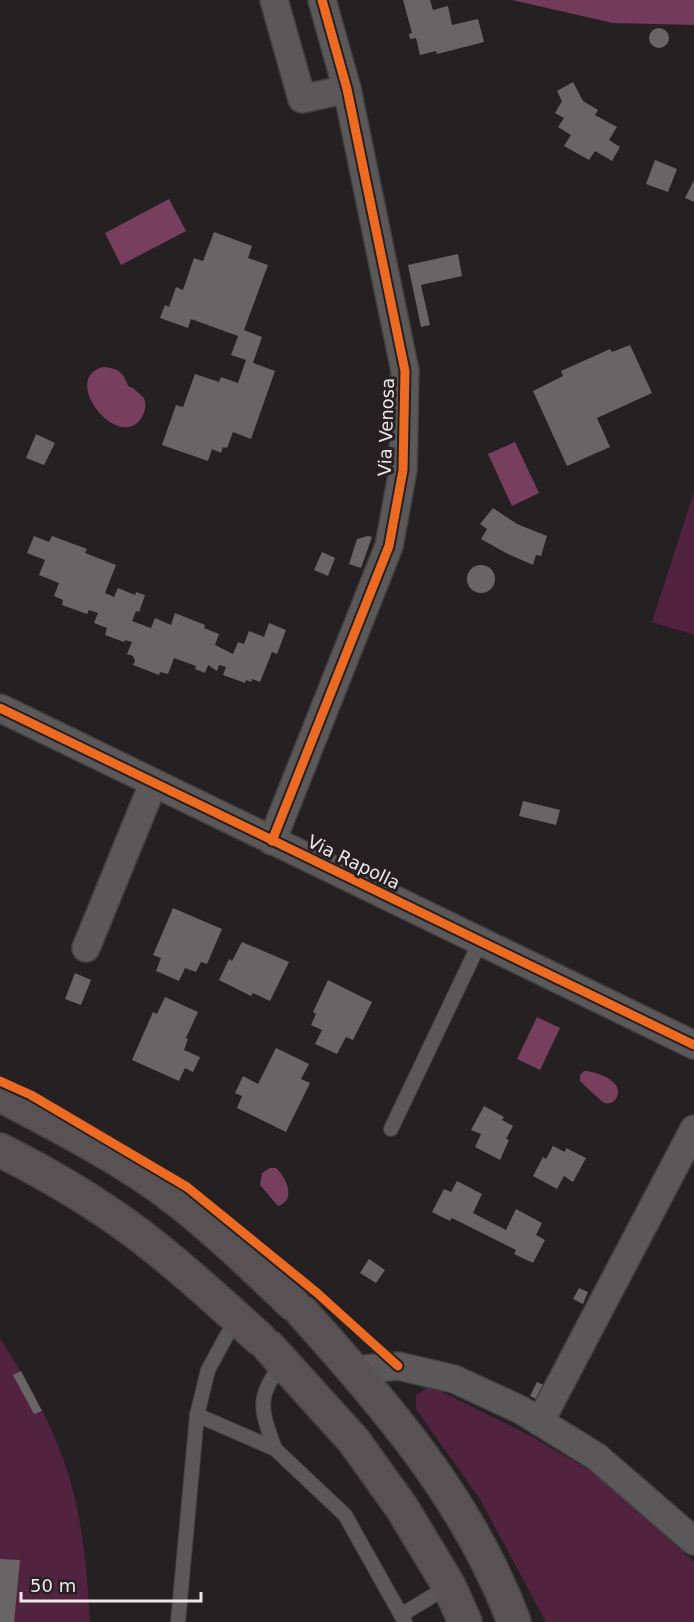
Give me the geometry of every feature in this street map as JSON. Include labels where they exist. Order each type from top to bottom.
[{"type":"main road","points":[[0,1095],[69,1131],[148,1179],[205,1223],[297,1308],[354,1370],[425,1459],[490,1564],[514,1622]]},
{"type":"main road","points":[[0,1150],[41,1170],[133,1231],[199,1284],[263,1342],[354,1441],[402,1508],[450,1586],[465,1622]]},
{"type":"main road","points":[[263,1342],[277,1350],[293,1348],[299,1343],[306,1328],[297,1308]]},
{"type":"main road","points":[[450,1586],[490,1564]]},
{"type":"street","points":[[274,0],[302,99],[347,90]]},
{"type":"street","name":"Via Venosa","points":[[272,841],[389,546],[403,470],[405,371],[347,90],[322,0]]},
{"type":"street","name":"Via Rapolla","points":[[0,708],[694,1045]]},
{"type":"street","points":[[86,948],[153,784]]},
{"type":"street","points":[[540,1422],[694,1129]]},
{"type":"street","points":[[354,1370],[398,1366],[454,1379],[520,1410],[597,1457],[694,1541]]},
{"type":"lane","points":[[391,1129],[480,942]]},
{"type":"lane","points":[[178,1622],[197,1415],[208,1370],[227,1335],[263,1342],[271,1378],[263,1396],[265,1421],[275,1449]]},
{"type":"lane","points":[[197,1415],[275,1449],[345,1515],[403,1618],[450,1586]]},
{"type":"shaded area","points":[[512,0],[694,0],[694,25],[613,23]]},
{"type":"shaded area","points":[[169,199],[186,231],[121,265],[105,233]]},
{"type":"shaded area","points":[[103,367],[119,372],[128,386],[144,398],[143,415],[130,427],[118,426],[106,419],[89,397],[87,384],[91,374]]},
{"type":"shaded area","points":[[515,442],[539,493],[512,506],[488,454]]},
{"type":"shaded area","points":[[694,492],[694,635],[652,622]]},
{"type":"shaded area","points":[[537,1017],[560,1028],[540,1070],[517,1059]]},
{"type":"shaded area","points":[[584,1071],[600,1074],[612,1081],[618,1090],[615,1100],[605,1103],[585,1086],[580,1081],[580,1075]]},
{"type":"shaded area","points":[[270,1168],[276,1168],[280,1172],[288,1188],[287,1199],[278,1206],[260,1185],[262,1173]]},
{"type":"shaded area","points":[[0,1338],[38,1404],[55,1438],[68,1473],[81,1528],[90,1622],[0,1622]]},
{"type":"shaded area","points":[[430,1386],[529,1435],[610,1482],[694,1562],[694,1622],[546,1622],[480,1499],[416,1409],[416,1395]]},
{"type":"building","points":[[403,0],[430,0],[433,10],[448,6],[452,25],[478,19],[484,42],[437,54],[436,51],[420,55],[416,38],[410,39],[409,34],[412,33]]},
{"type":"building","points":[[659,28],[666,31],[669,38],[666,45],[659,48],[652,45],[649,38],[652,31]]},
{"type":"building","points":[[573,82],[583,101],[598,110],[595,115],[617,127],[609,140],[620,147],[612,161],[595,151],[589,160],[564,146],[571,135],[558,127],[564,118],[555,113],[562,101],[557,91]]},
{"type":"building","points":[[655,160],[677,169],[668,192],[646,184]]},
{"type":"building","points":[[694,180],[694,202],[685,198]]},
{"type":"building","points":[[214,232],[252,246],[248,258],[268,265],[244,330],[262,337],[253,363],[275,371],[251,439],[233,432],[227,448],[223,447],[221,453],[212,449],[208,461],[162,445],[176,405],[183,407],[195,374],[219,382],[221,377],[238,383],[246,360],[231,355],[238,336],[191,319],[188,328],[160,318],[165,305],[169,307],[176,287],[183,290],[194,258],[203,261]]},
{"type":"building","points":[[458,254],[462,276],[421,285],[430,325],[421,327],[408,265]]},
{"type":"building","points":[[630,345],[652,393],[597,418],[610,447],[567,466],[533,391],[563,376],[561,371],[610,349],[612,352]]},
{"type":"building","points":[[36,434],[55,443],[44,465],[26,458]]},
{"type":"building","points":[[493,508],[517,524],[547,536],[541,556],[536,555],[533,565],[481,539],[487,529],[480,524]]},
{"type":"building","points":[[34,536],[49,542],[52,536],[87,549],[85,553],[116,565],[105,593],[114,597],[118,588],[135,595],[136,592],[145,595],[139,612],[136,611],[132,621],[151,628],[155,618],[171,625],[175,613],[205,625],[204,628],[219,634],[215,645],[233,654],[238,642],[244,644],[249,631],[264,637],[269,623],[286,630],[277,654],[272,652],[260,682],[252,679],[251,682],[246,680],[245,683],[223,675],[226,667],[219,665],[217,671],[208,665],[205,673],[195,669],[196,666],[174,658],[168,674],[160,672],[159,675],[133,665],[135,661],[133,656],[127,654],[132,642],[125,640],[124,642],[105,635],[107,628],[94,623],[98,613],[89,610],[87,614],[62,605],[63,600],[54,596],[59,583],[39,575],[45,560],[27,553]]},
{"type":"building","points":[[372,537],[361,568],[349,564],[357,539]]},
{"type":"building","points":[[322,552],[335,558],[328,576],[314,570]]},
{"type":"building","points":[[481,565],[491,569],[495,579],[491,589],[481,593],[471,589],[467,579],[471,569]]},
{"type":"building","points":[[523,801],[560,810],[556,825],[519,816]]},
{"type":"building","points":[[173,908],[222,929],[207,964],[201,962],[196,972],[185,968],[179,981],[156,971],[161,958],[153,955]]},
{"type":"building","points":[[242,942],[289,962],[270,1001],[253,993],[251,996],[219,980],[229,959],[232,961]]},
{"type":"building","points":[[75,973],[91,980],[81,1005],[65,999]]},
{"type":"building","points":[[328,980],[372,1002],[353,1040],[346,1037],[337,1054],[315,1044],[322,1030],[311,1025],[316,1014],[313,1012]]},
{"type":"building","points":[[165,997],[198,1012],[186,1038],[188,1039],[184,1050],[200,1057],[193,1072],[185,1068],[179,1081],[132,1060],[153,1012],[157,1014]]},
{"type":"building","points":[[276,1048],[309,1064],[301,1079],[310,1083],[286,1132],[237,1108],[242,1096],[235,1093],[243,1076],[258,1084]]},
{"type":"building","points":[[484,1106],[504,1117],[502,1120],[513,1126],[506,1139],[509,1140],[500,1160],[475,1147],[481,1134],[471,1130]]},
{"type":"building","points":[[553,1146],[565,1152],[566,1148],[586,1158],[573,1182],[564,1176],[557,1189],[533,1176],[543,1157],[546,1159]]},
{"type":"building","points":[[457,1181],[482,1194],[473,1213],[506,1230],[516,1209],[542,1223],[536,1235],[545,1240],[533,1263],[514,1254],[516,1250],[452,1218],[450,1221],[432,1212],[444,1189],[451,1192]]},
{"type":"building","points":[[369,1259],[385,1270],[376,1283],[360,1273]]},
{"type":"building","points":[[579,1288],[588,1292],[583,1304],[573,1299]]},
{"type":"building","points":[[21,1371],[42,1411],[34,1414],[13,1375]]},
{"type":"building","points":[[537,1382],[550,1388],[541,1402],[530,1396]]},
{"type":"building","points":[[0,1559],[20,1560],[14,1622],[0,1622]]},
{"type":"cycle path","points":[[272,841],[389,546],[403,470],[405,371],[347,89],[322,0]]},
{"type":"cycle path","points":[[0,708],[694,1045]]},
{"type":"cycle path","points":[[0,1081],[31,1095],[187,1187],[316,1292],[398,1366]]}]
